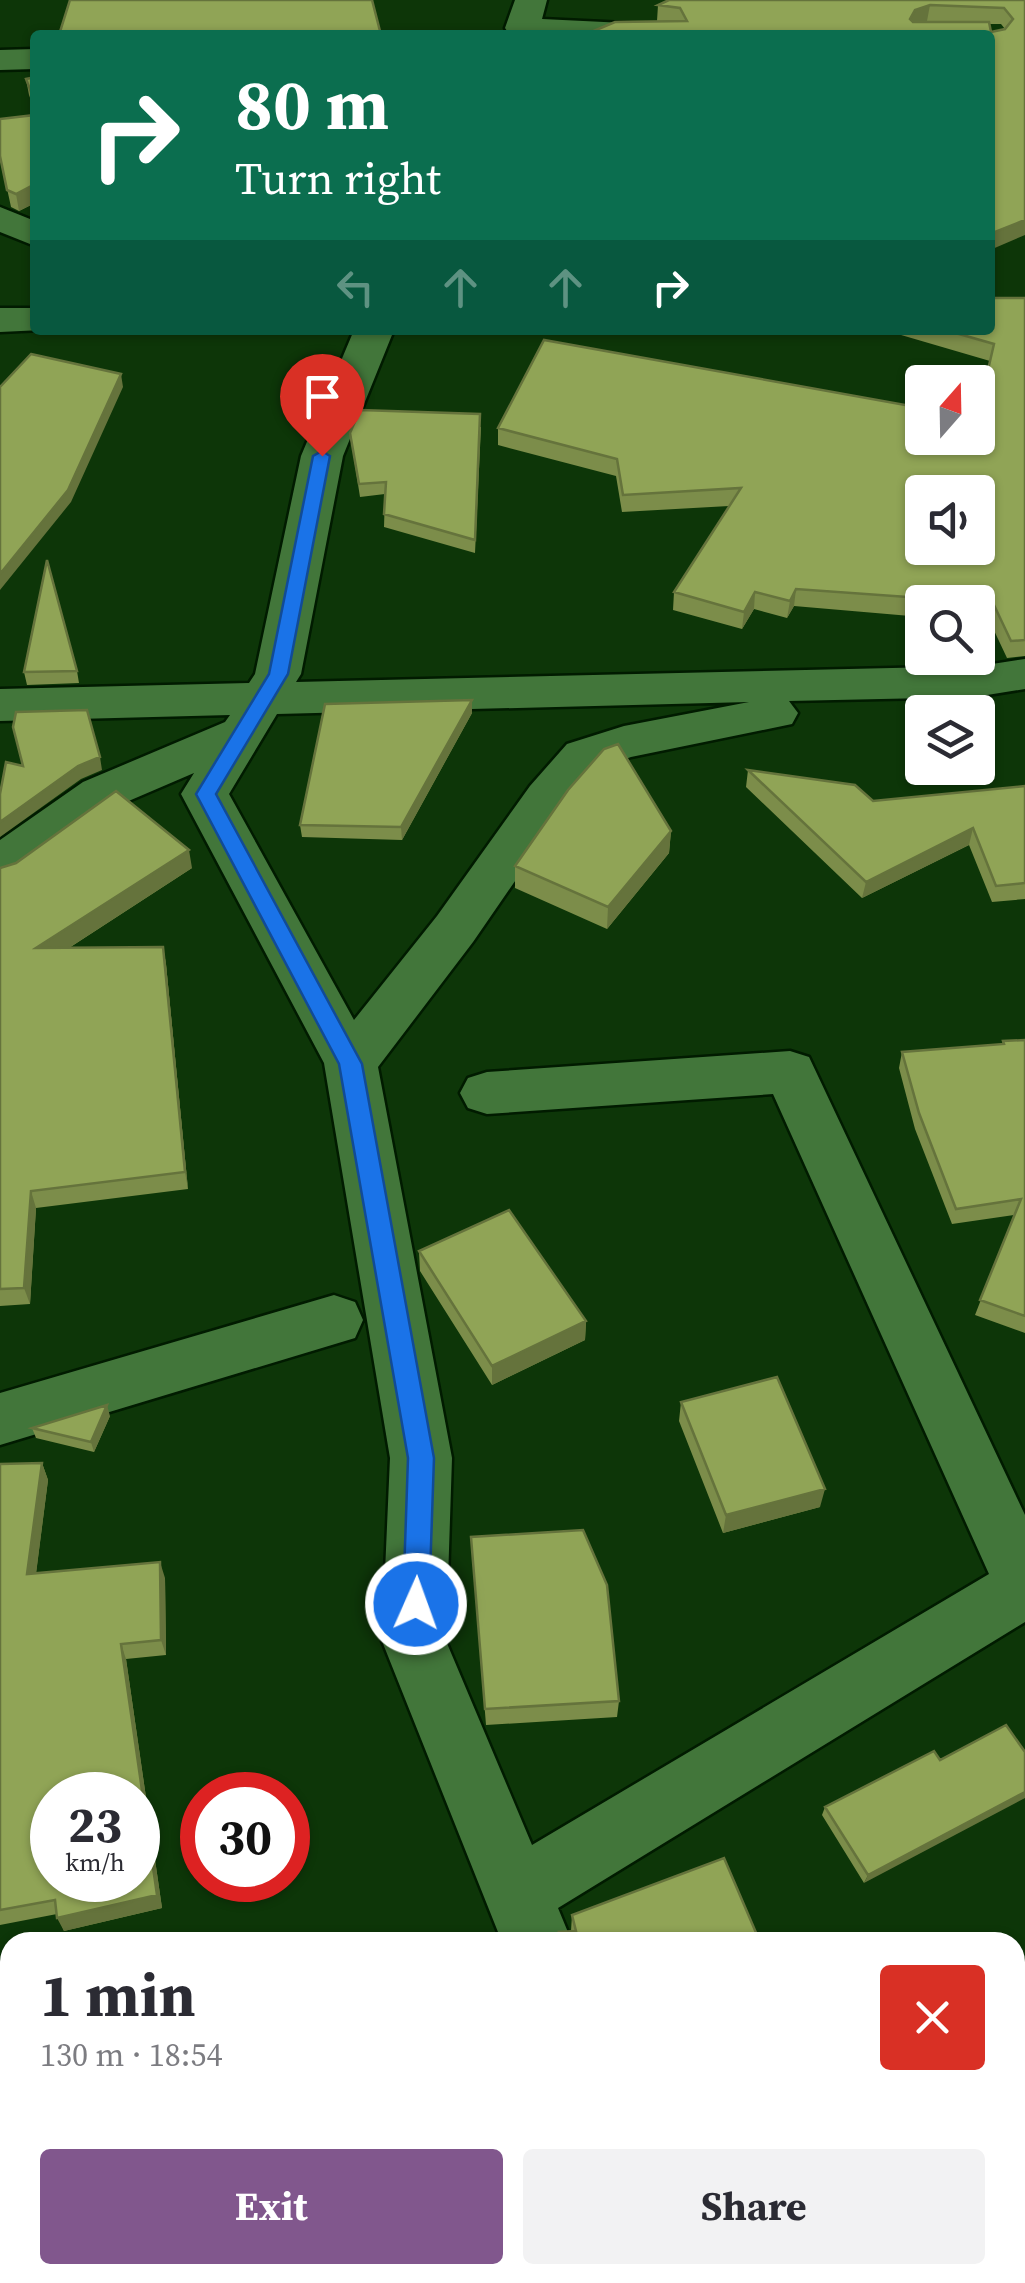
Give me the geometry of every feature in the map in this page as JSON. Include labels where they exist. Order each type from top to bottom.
[{"type":"street","points":[[530,0],[522,28],[563,30]]},
{"type":"street","points":[[0,60],[30,59]]},
{"type":"street","points":[[0,218],[30,233]]},
{"type":"street","points":[[0,320],[30,320]]},
{"type":"street","points":[[372,335],[322,456],[278,674],[206,794],[350,1064],[421,1458],[414,1640],[527,1918],[1025,1585],[790,1072],[486,1094]]},
{"type":"street","points":[[350,1064],[455,929],[546,798],[584,756],[624,742],[749,717],[1025,674]]},
{"type":"street","points":[[0,706],[978,681]]},
{"type":"street","points":[[0,864],[100,794],[243,732]]},
{"type":"street","points":[[0,1419],[334,1320]]},
{"type":"building","points":[[70,0],[372,0],[380,30],[61,30]]},
{"type":"building","points":[[669,0],[1025,0],[1025,220],[995,232],[995,31],[1005,29],[1013,19],[1004,8],[930,5],[915,10],[910,19],[989,22],[991,30],[596,30],[615,22],[687,21],[680,8],[658,5]]},
{"type":"building","points":[[30,116],[30,187],[16,194],[7,190],[0,156],[0,119]]},
{"type":"building","points":[[995,298],[1025,298],[1025,640],[1011,641],[995,607],[995,585],[905,585],[905,597],[796,589],[790,601],[755,592],[744,612],[674,592],[741,488],[623,495],[617,459],[498,428],[544,340],[905,405],[905,455],[995,455],[995,365],[989,365],[994,344],[962,335],[995,335]]},
{"type":"building","points":[[31,354],[121,374],[68,490],[0,574],[0,387]]},
{"type":"building","points":[[360,410],[480,414],[475,540],[384,514],[386,482],[359,484],[350,433]]},
{"type":"building","points":[[47,560],[77,671],[24,672]]},
{"type":"building","points":[[472,700],[401,827],[300,825],[325,704]]},
{"type":"building","points":[[87,710],[100,757],[78,766],[0,822],[6,762],[23,766],[13,727],[16,712]]},
{"type":"building","points":[[618,744],[671,831],[608,907],[515,866],[568,790],[604,749]]},
{"type":"building","points":[[748,770],[855,785],[873,801],[1025,786],[1025,883],[996,886],[973,828],[866,882]]},
{"type":"building","points":[[116,791],[189,850],[36,948],[163,947],[185,1172],[31,1191],[24,1288],[0,1289],[0,868],[16,863]]},
{"type":"building","points":[[1025,1040],[1025,1316],[980,1300],[1021,1199],[956,1209],[919,1113],[902,1052]]},
{"type":"building","points":[[509,1210],[586,1321],[492,1366],[419,1251]]},
{"type":"building","points":[[777,1377],[825,1489],[726,1515],[681,1402]]},
{"type":"building","points":[[107,1405],[91,1442],[32,1428]]},
{"type":"building","points":[[42,1463],[27,1574],[160,1562],[161,1640],[121,1644],[139,1772],[30,1772],[30,1902],[44,1902],[0,1910],[0,1464]]},
{"type":"building","points":[[583,1530],[607,1585],[619,1701],[485,1709],[471,1537]]},
{"type":"building","points":[[1006,1725],[1025,1752],[1025,1792],[868,1875],[825,1807],[934,1751],[940,1760]]},
{"type":"building","points":[[724,1858],[756,1932],[559,1932],[576,1931],[572,1915]]},
{"type":"building","points":[[55,1902],[127,1902],[57,1918]]},
{"type":"route","points":[[322,456],[278,674],[206,794],[350,1064],[421,1458],[416,1604]]}]
